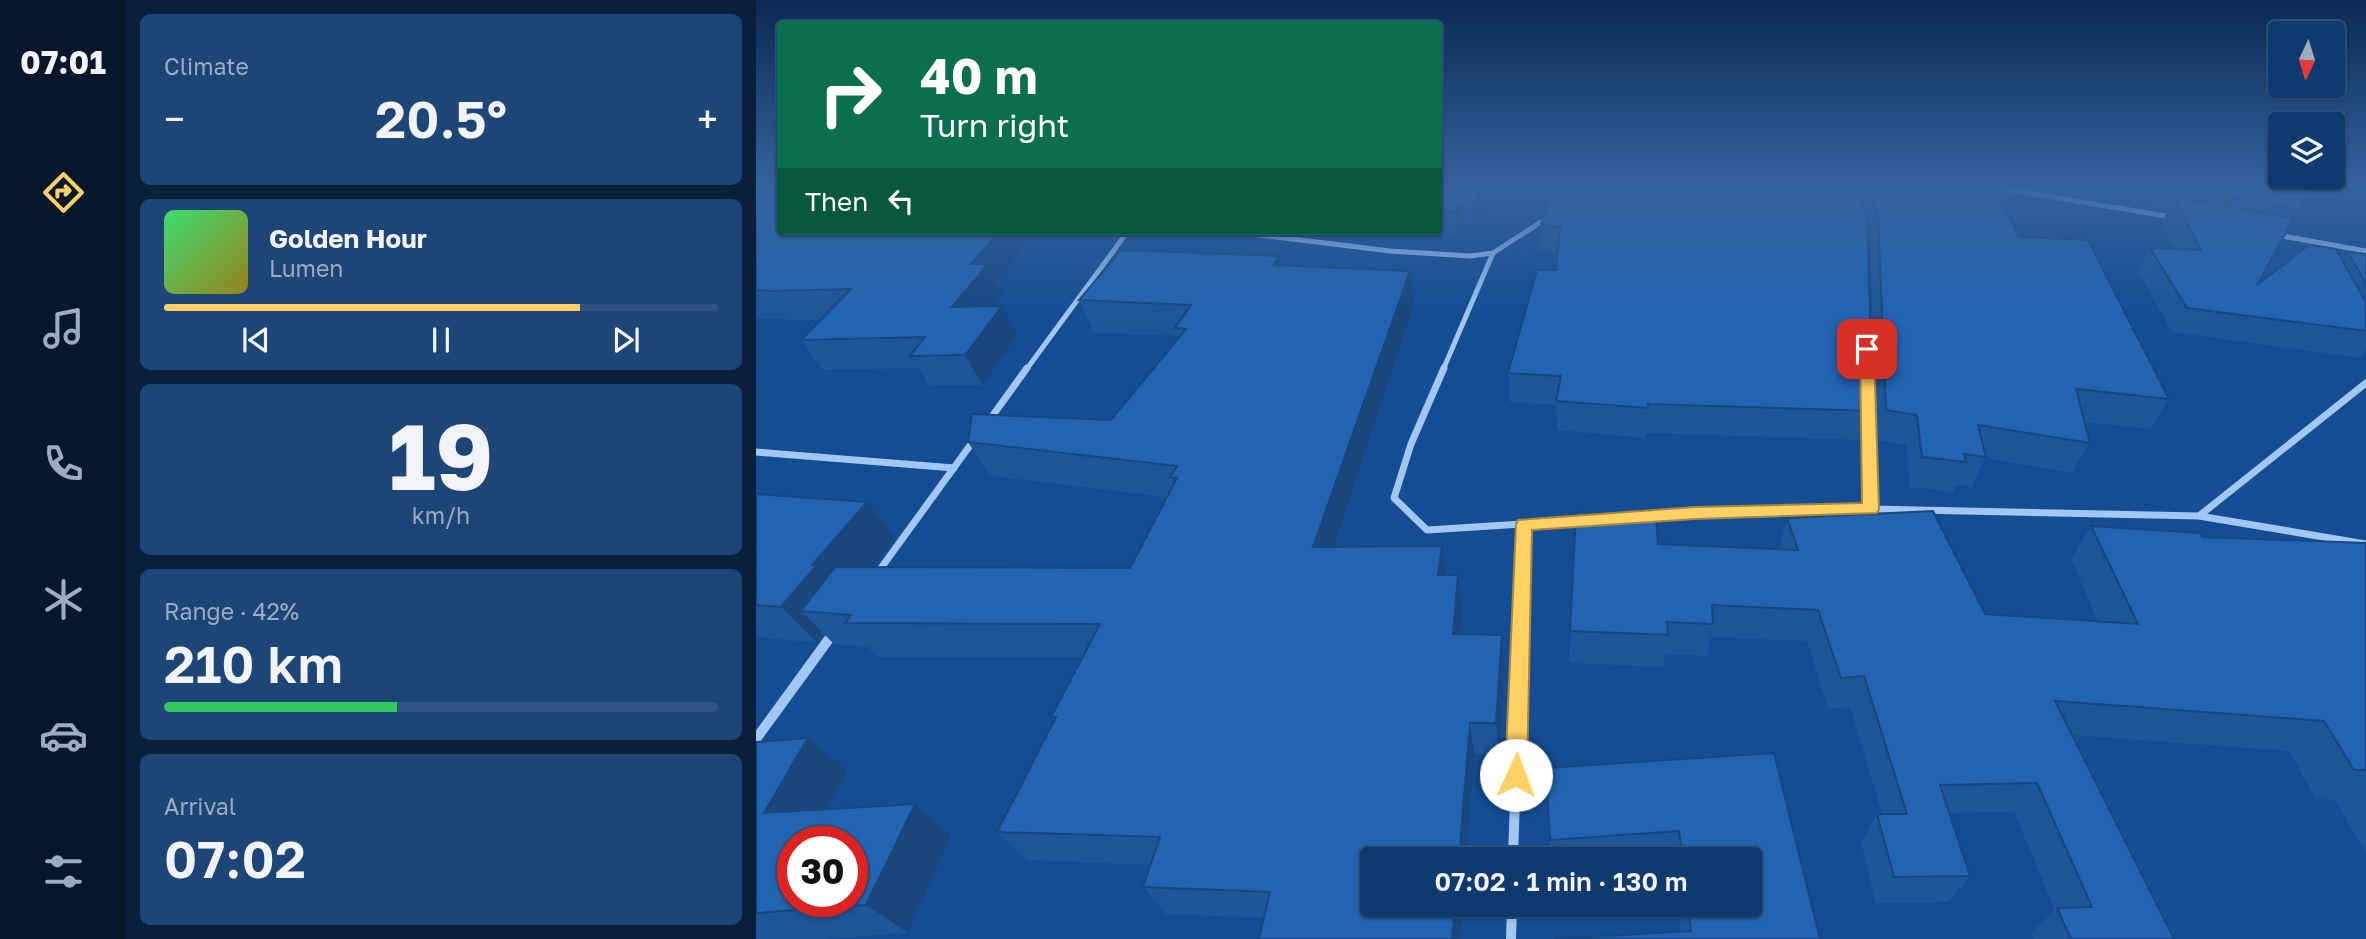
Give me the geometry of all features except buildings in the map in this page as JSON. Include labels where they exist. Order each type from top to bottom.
[{"type":"street","points":[[1260,235],[1390,251],[1470,256],[1493,253],[1530,229]]},
{"type":"street","points":[[2269,234],[2366,251]]},
{"type":"street","points":[[985,425],[1125,235]]},
{"type":"street","points":[[2310,241],[2316,253]]},
{"type":"street","points":[[1493,253],[1410,444],[1394,498],[1427,530],[1590,520]]},
{"type":"street","points":[[2199,516],[2366,383]]},
{"type":"street","points":[[1868,402],[1871,509]]},
{"type":"street","points":[[871,581],[977,436]]},
{"type":"street","points":[[756,452],[954,468]]},
{"type":"street","points":[[1629,517],[1871,509],[2199,516],[2366,544]]},
{"type":"street","points":[[1513,847],[1524,524]]},
{"type":"street","points":[[756,739],[838,626]]},
{"type":"street","points":[[1511,939],[1512,917]]},
{"type":"route","points":[[1516,775],[1524,524],[1695,513],[1871,509],[1867,349]]}]
